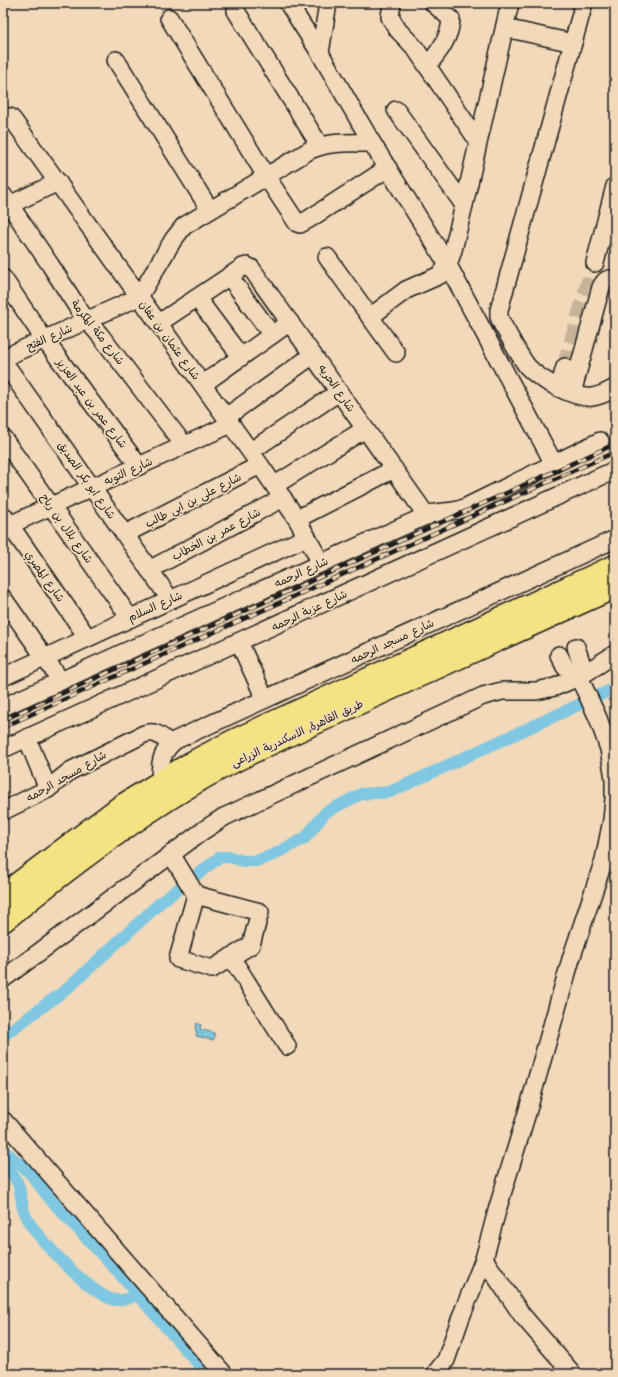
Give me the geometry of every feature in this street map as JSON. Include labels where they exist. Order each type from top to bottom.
[{"type":"highway","name":"طريق القاهرة, الاسكندرية الزراعى","points":[[5,889],[120,807],[193,762],[233,741],[615,566]]},
{"type":"highway","name":"طريق القاهرة, الاسكندرية الزراعى","points":[[3,920],[95,848],[143,815],[237,760],[615,587]]},
{"type":"street","points":[[288,3],[320,53],[372,143],[448,265],[554,464]]},
{"type":"street","points":[[320,53],[328,3]]},
{"type":"street","points":[[392,3],[390,17],[398,30],[415,48],[478,140]]},
{"type":"street","points":[[428,66],[440,50],[451,29],[451,19],[432,3]]},
{"type":"street","points":[[370,317],[406,290],[440,275],[448,265],[464,205],[510,3]]},
{"type":"street","points":[[584,3],[499,310],[499,317],[528,366],[541,377],[581,396],[591,397],[615,388]]},
{"type":"street","points":[[236,11],[320,146]]},
{"type":"street","points":[[169,18],[266,176],[297,223],[300,224],[388,168]]},
{"type":"street","points":[[505,28],[573,43]]},
{"type":"street","points":[[116,60],[210,210]]},
{"type":"street","points":[[396,110],[464,205]]},
{"type":"street","name":"شارع عثمان بن عفان","points":[[8,118],[58,182],[279,492],[297,519],[321,563]]},
{"type":"street","points":[[139,297],[178,232],[184,226],[310,150],[320,146],[344,142],[372,143]]},
{"type":"street","points":[[6,203],[58,182]]},
{"type":"street","points":[[595,263],[615,186]]},
{"type":"street","name":"شارع مكة المكرمة","points":[[6,203],[86,321],[100,335],[184,445]]},
{"type":"street","points":[[327,257],[396,353]]},
{"type":"street","name":"شارع الحريه","points":[[229,276],[243,267],[247,266],[251,268],[427,516]]},
{"type":"street","points":[[159,323],[229,276],[272,335]]},
{"type":"street","name":"شارع عمر بن عبد العزيز","points":[[3,278],[44,340],[140,466]]},
{"type":"street","points":[[566,390],[601,287],[604,281],[609,278],[615,279]]},
{"type":"street","name":"شارع الفتح","points":[[3,359],[139,297]]},
{"type":"street","points":[[197,298],[241,357]]},
{"type":"street","points":[[203,384],[290,322]]},
{"type":"street","name":"شارع التوبه","points":[[5,523],[51,506],[184,445],[228,420],[313,355]]},
{"type":"street","name":"شارع ابو بكر الصديق","points":[[3,359],[170,599]]},
{"type":"street","points":[[565,367],[566,390]]},
{"type":"street","name":"شارع على بن ابى طالب","points":[[125,534],[255,458],[339,392]]},
{"type":"street","name":"شارع عمر بن الخطاب","points":[[149,570],[279,492],[365,428]]},
{"type":"street","name":"شارع بلال بن رباح","points":[[3,438],[130,618]]},
{"type":"street","name":"شارع الرحمه","points":[[3,707],[427,516],[435,513],[460,510],[600,441]]},
{"type":"street","points":[[297,519],[394,469]]},
{"type":"street","name":"شارع عزبة الرحمه","points":[[3,749],[615,470]]},
{"type":"street","name":"شارع المصري","points":[[5,523],[87,637]]},
{"type":"street","name":"شارع السلام","points":[[3,677],[307,537]]},
{"type":"street","name":"شارع مسجد الرحمه","points":[[4,808],[48,789],[70,771],[144,734],[156,733],[170,744],[615,539]]},
{"type":"street","points":[[3,598],[61,681]]},
{"type":"street","points":[[239,642],[265,699]]},
{"type":"street","points":[[576,647],[581,662],[579,677]]},
{"type":"street","points":[[3,979],[174,858],[204,830],[224,817],[483,696],[502,691],[545,690],[579,677],[615,654]]},
{"type":"street","points":[[435,1374],[445,1367],[461,1317],[484,1259],[571,959],[604,860],[612,820],[614,778],[609,749],[598,718],[579,677],[564,667],[559,655]]},
{"type":"street","points":[[27,738],[48,789]]},
{"type":"street","points":[[161,781],[160,764],[165,750],[170,744]]},
{"type":"street","points":[[174,858],[194,890],[260,912],[251,945],[212,969],[178,959],[194,890]]},
{"type":"street","points":[[231,957],[287,1046]]},
{"type":"street","points":[[3,1120],[224,1374]]},
{"type":"street","points":[[484,1259],[522,1315],[567,1372]]},
{"type":"water","points":[[197,1023],[201,1025],[200,1029],[214,1033],[215,1037],[213,1040],[196,1036],[197,1031],[195,1030]]},
{"type":"waterway","points":[[3,1036],[68,988],[161,902],[220,857],[230,857],[243,861],[256,861],[273,855],[305,838],[326,812],[361,794],[390,792],[615,688]]},
{"type":"waterway","points":[[3,1157],[7,1153],[30,1173],[50,1199],[117,1271],[207,1374]]},
{"type":"waterway","points":[[3,1162],[18,1184],[26,1217],[41,1238],[67,1266],[95,1290],[107,1297],[120,1300],[137,1295]]},
{"type":"tunnel","points":[[565,367],[595,263]]},
{"type":"railway","points":[[3,720],[615,444]]},
{"type":"railway","points":[[3,727],[615,452]]}]
